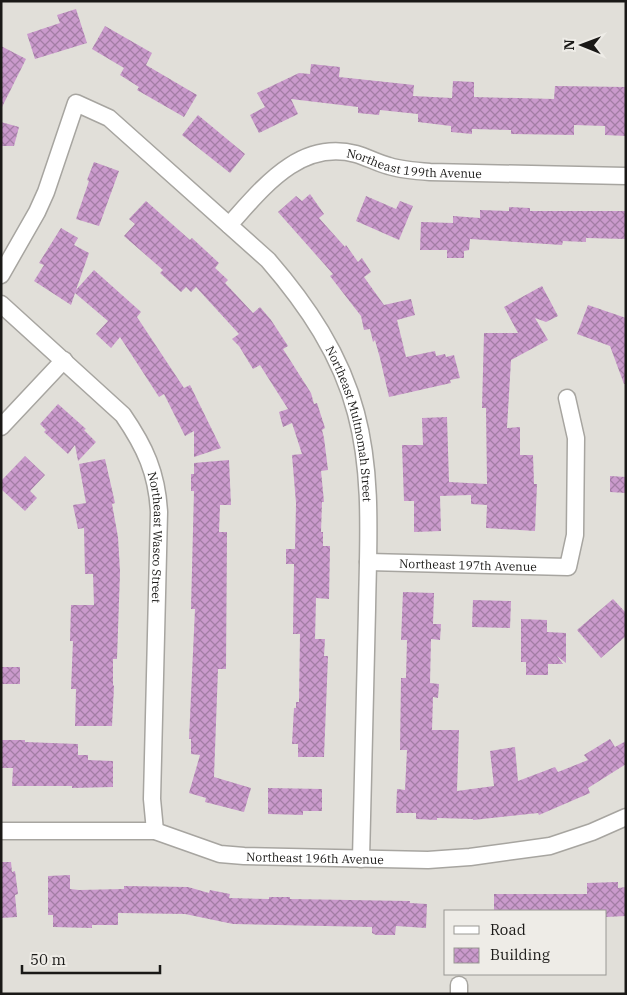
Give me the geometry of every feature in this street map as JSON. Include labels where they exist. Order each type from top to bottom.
[{"type":"street","name":"Northeast Multnomah Street","points":[[1,275],[37,212],[46,192],[76,103],[109,118],[268,260],[309,311],[328,344],[343,376],[356,412],[364,450],[368,495],[368,562],[362,859]]},
{"type":"street","name":"Northeast 199th Avenue","points":[[228,225],[269,181],[283,169],[300,160],[320,154],[336,152],[354,154],[404,170],[626,176]]},
{"type":"street","name":"Northeast Wasco Street","points":[[1,304],[123,415],[138,436],[155,477],[158,492],[158,512],[152,798],[154,831]]},
{"type":"street","points":[[1,427],[64,360]]},
{"type":"street","name":"Northeast 197th Avenue","points":[[368,562],[568,567],[575,535],[576,438],[567,398]]},
{"type":"street","name":"Northeast 196th Avenue","points":[[1,831],[154,831],[220,854],[428,860],[470,857],[550,846],[592,832],[626,817]]},
{"type":"building","points":[[76,9],[87,43],[35,59],[27,34],[60,23],[57,15]]},
{"type":"building","points":[[105,26],[152,53],[146,65],[197,95],[184,117],[137,90],[139,87],[120,75],[124,68],[92,49]]},
{"type":"building","points":[[1,46],[26,59],[1,109]]},
{"type":"building","points":[[311,64],[340,67],[339,77],[414,85],[413,96],[452,98],[453,81],[474,82],[474,97],[554,99],[555,86],[626,87],[626,136],[605,135],[605,126],[574,125],[574,135],[511,134],[511,130],[472,129],[472,134],[451,132],[451,126],[418,122],[418,114],[380,110],[379,115],[358,113],[358,107],[291,99],[298,114],[259,133],[250,115],[265,107],[257,93],[299,73],[310,74]]},
{"type":"building","points":[[198,115],[245,154],[230,173],[182,135]]},
{"type":"building","points":[[1,122],[19,127],[14,146],[1,146]]},
{"type":"building","points":[[94,162],[119,171],[99,226],[76,219]]},
{"type":"building","points":[[310,194],[324,214],[319,218],[345,247],[346,245],[358,262],[362,258],[371,272],[364,277],[384,305],[411,299],[415,315],[397,320],[406,357],[435,351],[436,356],[445,354],[446,357],[454,355],[460,378],[450,380],[451,383],[389,397],[375,340],[373,342],[370,329],[364,330],[361,316],[330,276],[333,274],[278,212],[296,196],[302,201]]},
{"type":"building","points":[[366,196],[396,209],[400,201],[413,206],[399,240],[356,221]]},
{"type":"building","points":[[146,201],[190,240],[192,238],[219,263],[215,268],[228,280],[225,283],[253,313],[260,307],[288,346],[283,349],[311,393],[314,404],[317,403],[325,428],[322,430],[328,470],[321,471],[324,502],[322,502],[321,532],[323,532],[323,546],[330,546],[329,599],[316,598],[315,639],[325,639],[324,656],[328,656],[324,757],[298,757],[298,744],[292,744],[294,708],[296,708],[296,702],[299,702],[300,634],[293,634],[294,564],[286,564],[286,549],[295,549],[296,503],[292,455],[302,454],[292,423],[283,427],[279,412],[288,409],[260,365],[253,369],[239,346],[232,339],[239,334],[196,287],[191,292],[186,287],[181,292],[160,273],[163,270],[124,236],[135,224],[129,219]]},
{"type":"building","points":[[509,207],[530,208],[530,211],[626,211],[626,239],[586,238],[586,242],[563,241],[562,245],[470,239],[469,250],[464,251],[464,258],[447,258],[447,250],[420,250],[421,222],[453,223],[453,216],[480,218],[480,210],[509,211]]},
{"type":"building","points":[[61,228],[78,238],[74,245],[89,253],[76,290],[94,270],[141,312],[137,317],[184,388],[190,385],[221,448],[194,457],[194,431],[185,436],[164,394],[159,397],[120,337],[111,348],[96,334],[108,321],[75,293],[71,305],[34,281],[44,265],[39,263]]},
{"type":"building","points":[[542,286],[558,316],[546,322],[535,318],[548,340],[511,360],[507,428],[520,427],[520,455],[533,455],[534,484],[537,484],[535,531],[486,528],[487,505],[471,504],[471,495],[440,496],[441,531],[414,532],[414,501],[404,501],[402,445],[423,445],[422,418],[447,417],[449,482],[487,484],[486,408],[482,408],[484,333],[518,333],[504,307]]},
{"type":"building","points":[[588,305],[626,318],[626,384],[624,384],[610,346],[577,334]]},
{"type":"building","points":[[58,404],[86,429],[84,430],[96,442],[78,461],[75,445],[68,454],[44,432],[46,430],[40,424]]},
{"type":"building","points":[[25,456],[45,475],[30,491],[37,498],[25,511],[1,489],[1,481]]},
{"type":"building","points":[[105,459],[115,503],[112,504],[118,537],[120,572],[117,659],[113,659],[112,726],[75,726],[76,689],[71,689],[73,641],[70,641],[71,605],[94,605],[93,574],[85,574],[84,528],[78,529],[73,505],[86,503],[79,464]]},
{"type":"building","points":[[229,460],[231,505],[220,505],[219,532],[227,532],[226,669],[218,669],[214,777],[251,788],[244,812],[205,802],[206,798],[189,793],[200,755],[191,754],[191,739],[189,739],[195,609],[191,609],[194,491],[191,491],[191,474],[194,474],[194,463]]},
{"type":"building","points":[[610,476],[626,477],[626,493],[610,492]]},
{"type":"building","points":[[403,592],[434,593],[433,624],[441,624],[440,640],[431,639],[430,683],[439,684],[438,698],[433,697],[432,730],[459,730],[457,791],[494,786],[490,751],[515,747],[518,781],[555,767],[558,772],[588,760],[584,755],[610,739],[615,747],[626,741],[626,764],[588,788],[590,793],[539,815],[538,813],[473,820],[437,818],[437,820],[416,819],[416,813],[396,813],[397,789],[405,790],[407,750],[400,750],[401,678],[406,678],[407,640],[401,640]]},
{"type":"building","points":[[613,599],[626,613],[626,636],[601,658],[577,630]]},
{"type":"building","points":[[473,600],[511,601],[510,628],[472,627]]},
{"type":"building","points":[[521,619],[547,620],[547,632],[566,633],[566,663],[557,656],[563,664],[548,664],[548,675],[526,675],[526,662],[521,662]]},
{"type":"building","points":[[1,667],[20,667],[20,684],[1,684]]},
{"type":"building","points":[[1,740],[78,744],[78,755],[88,755],[88,760],[113,761],[113,787],[12,786],[13,768],[1,768]]},
{"type":"building","points":[[268,788],[322,789],[322,811],[303,811],[303,815],[268,814]]},
{"type":"building","points":[[1,862],[11,862],[12,872],[15,871],[18,894],[15,895],[17,917],[1,918]]},
{"type":"building","points":[[70,875],[70,889],[79,890],[124,889],[124,886],[188,887],[209,893],[210,890],[230,894],[229,898],[269,899],[269,897],[290,897],[290,899],[410,901],[410,903],[427,904],[426,928],[396,926],[395,935],[376,935],[372,933],[372,927],[233,924],[185,914],[118,913],[118,925],[92,925],[92,928],[53,927],[53,915],[48,915],[48,876]]},
{"type":"building","points":[[618,882],[618,888],[626,887],[626,916],[607,917],[607,910],[494,910],[494,894],[587,894],[587,883]]}]
